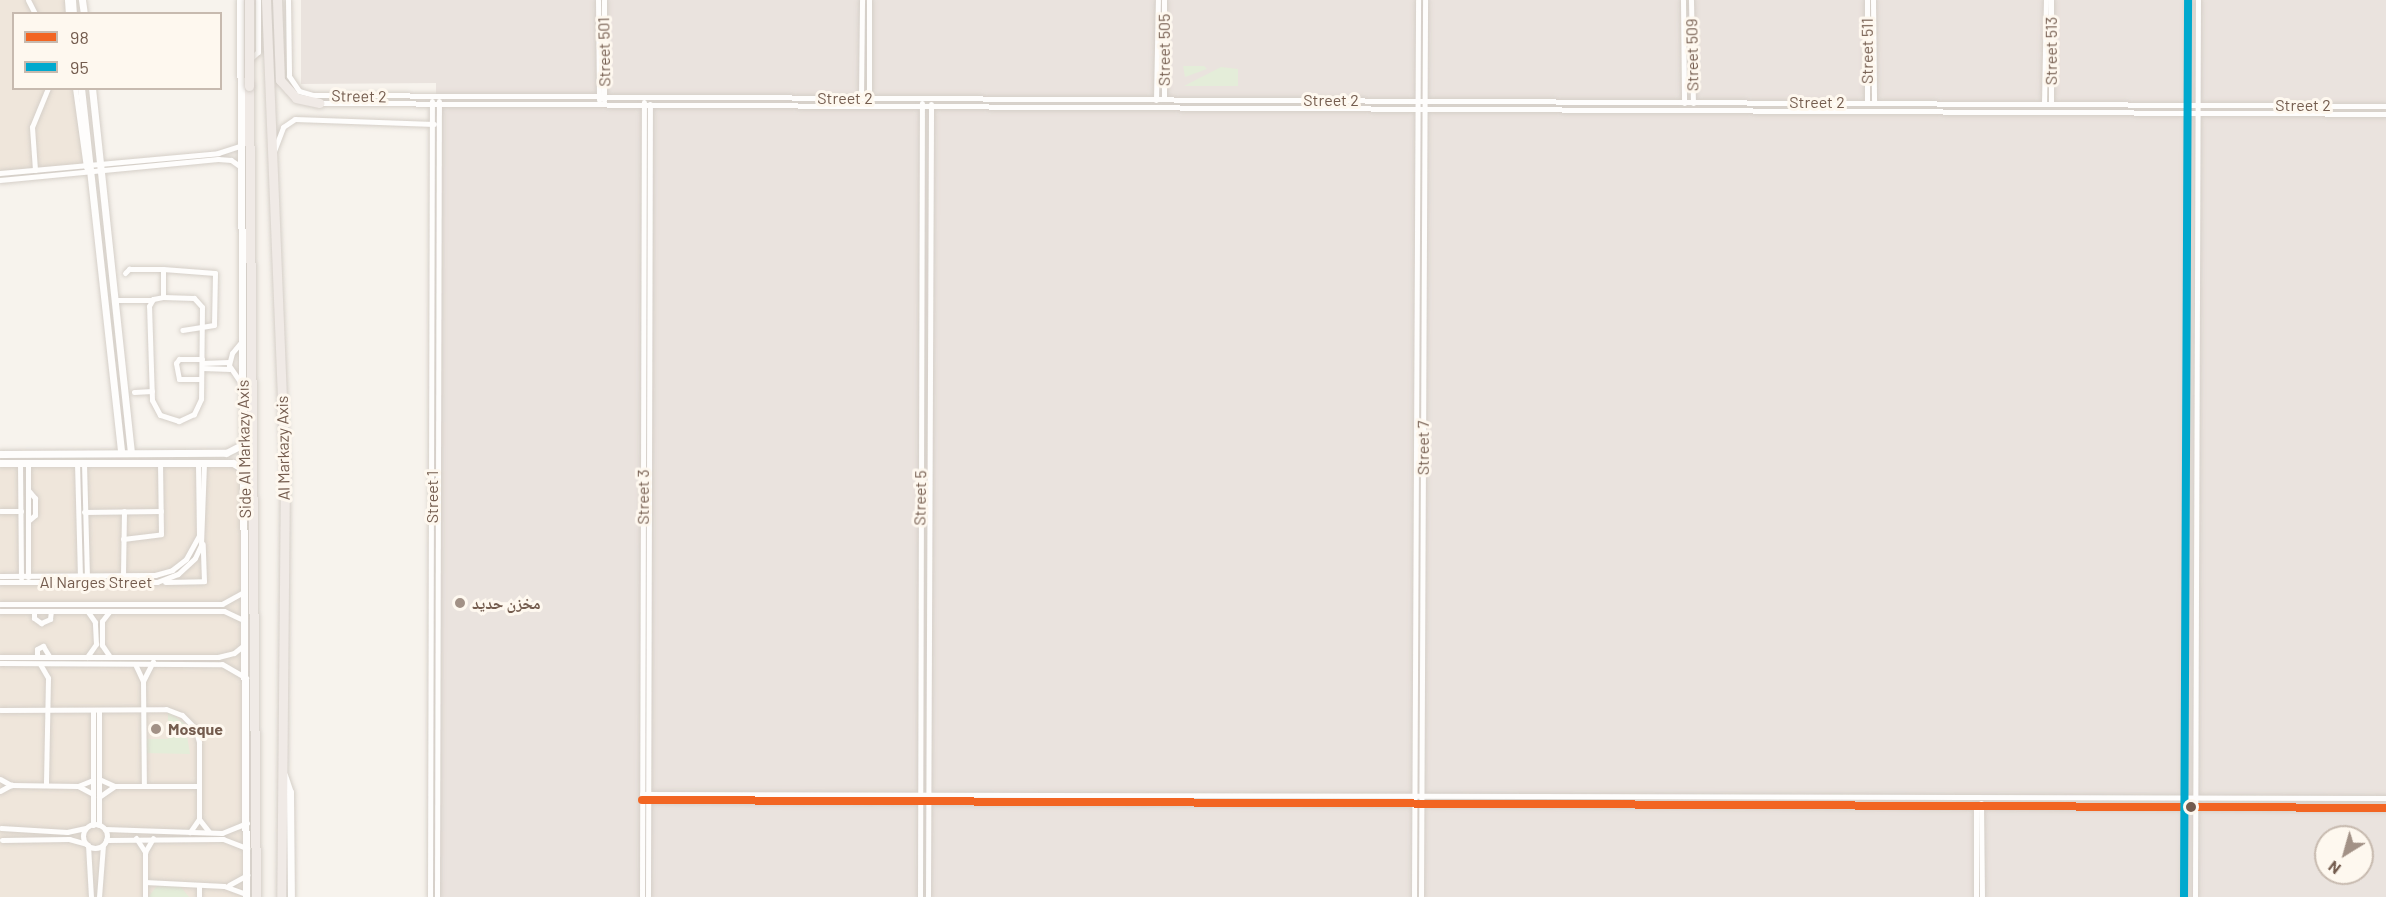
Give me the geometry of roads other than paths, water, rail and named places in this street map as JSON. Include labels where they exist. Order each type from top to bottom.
[{"type":"highway","name":"Al Markazy Axis","points":[[249,0],[252,755],[250,896]]},
{"type":"highway","name":"Al Markazy Axis","points":[[266,0],[284,428],[284,776],[281,897]]},
{"type":"highway","points":[[277,0],[280,80],[296,98],[319,103]]},
{"type":"street","name":"Side Al Markazy Axis","points":[[240,0],[245,621],[252,755],[247,823],[247,875],[250,896]]},
{"type":"street","points":[[240,55],[251,60],[258,52],[258,0]]},
{"type":"street","name":"Street 2","points":[[288,0],[288,73],[296,88],[309,95],[602,101],[647,105],[2386,114]]},
{"type":"street","name":"Street 501","points":[[598,0],[602,101]]},
{"type":"street","name":"Street 501","points":[[602,101],[604,0]]},
{"type":"street","points":[[861,98],[862,0]]},
{"type":"street","points":[[869,0],[869,98]]},
{"type":"street","name":"Street 505","points":[[1156,108],[1158,0]]},
{"type":"street","name":"Street 505","points":[[1164,0],[1164,99]]},
{"type":"street","name":"Street 7","points":[[1418,0],[1416,100],[1418,800],[1421,897]]},
{"type":"street","name":"Street 7","points":[[1414,897],[1418,800],[1425,0]]},
{"type":"street","name":"Street 509","points":[[1683,0],[1683,111]]},
{"type":"street","name":"Street 509","points":[[1691,0],[1692,111]]},
{"type":"street","name":"Street 511","points":[[1867,0],[1867,112]]},
{"type":"street","name":"Street 511","points":[[1873,0],[1874,101]]},
{"type":"street","name":"Street 513","points":[[2046,0],[2049,37]]},
{"type":"street","name":"Street 513","points":[[2042,112],[2046,103],[2051,0]]},
{"type":"street","points":[[2184,897],[2188,0]]},
{"type":"street","points":[[2195,897],[2198,0]]},
{"type":"street","points":[[1683,8],[1691,8]]},
{"type":"street","points":[[35,170],[32,127],[47,90]]},
{"type":"street","points":[[75,90],[88,167]]},
{"type":"street","points":[[81,90],[121,453]]},
{"type":"street","points":[[92,90],[131,453]]},
{"type":"street","name":"Street 1","points":[[432,97],[437,897]]},
{"type":"street","name":"Street 1","points":[[430,897],[439,321],[439,97]]},
{"type":"street","name":"Street 2","points":[[319,103],[439,104],[602,101],[647,97],[1613,99],[1684,102],[1874,101],[2386,106]]},
{"type":"street","name":"Street 3","points":[[642,897],[645,834],[647,97]]},
{"type":"street","name":"Street 5","points":[[920,897],[922,99]]},
{"type":"street","name":"Street 5","points":[[928,897],[931,99]]},
{"type":"street","points":[[1613,99],[1613,110]]},
{"type":"street","points":[[271,158],[283,127],[295,119],[439,124]]},
{"type":"street","points":[[0,173],[218,156],[240,146]]},
{"type":"street","points":[[218,156],[231,160],[241,167]]},
{"type":"street","points":[[0,180],[88,167]]},
{"type":"street","points":[[125,273],[129,269],[215,273],[214,324],[202,329],[182,330]]},
{"type":"street","points":[[163,269],[163,297]]},
{"type":"street","points":[[114,300],[152,300],[163,297],[196,299],[202,307],[199,407],[183,420],[160,415],[153,404],[152,300]]},
{"type":"street","points":[[106,317],[116,318]]},
{"type":"street","points":[[432,321],[439,321]]},
{"type":"street","points":[[108,334],[118,334]]},
{"type":"street","points":[[229,365],[243,340]]},
{"type":"street","points":[[201,379],[179,379],[176,363],[179,359],[229,365]]},
{"type":"street","points":[[229,365],[243,387]]},
{"type":"street","points":[[2187,379],[2197,379]]},
{"type":"street","points":[[134,392],[152,390]]},
{"type":"street","points":[[0,454],[226,453],[236,451],[244,444]]},
{"type":"street","points":[[225,463],[226,453]]},
{"type":"street","points":[[0,463],[225,463],[237,464],[244,470]]},
{"type":"street","points":[[24,463],[28,490],[25,579]]},
{"type":"street","points":[[24,463],[21,511],[25,579]]},
{"type":"street","points":[[80,463],[87,574]]},
{"type":"street","points":[[80,463],[80,574]]},
{"type":"street","points":[[123,539],[159,536],[160,463]]},
{"type":"street","name":"Al Narges Street","points":[[0,576],[25,579],[157,582],[184,570],[198,552],[203,537],[201,463]]},
{"type":"street","name":"Al Narges Street","points":[[0,582],[80,574],[164,573],[180,565],[192,552],[199,536],[201,463]]},
{"type":"street","points":[[920,492],[930,492]]},
{"type":"street","points":[[0,511],[21,511]]},
{"type":"street","points":[[123,574],[124,511]]},
{"type":"street","points":[[84,512],[161,511]]},
{"type":"street","points":[[157,582],[204,581],[203,537]]},
{"type":"street","points":[[0,604],[222,604],[245,591]]},
{"type":"street","points":[[0,611],[224,611],[245,621]]},
{"type":"street","points":[[34,611],[34,618],[41,623],[50,619],[51,611]]},
{"type":"street","points":[[87,611],[95,622],[96,644],[87,657]]},
{"type":"street","points":[[110,657],[102,645],[102,621],[111,611]]},
{"type":"street","points":[[48,678],[38,660],[37,649],[43,646],[54,659],[135,663],[222,657],[246,643]]},
{"type":"street","points":[[0,656],[38,660]]},
{"type":"street","points":[[0,663],[110,657],[222,664],[247,678]]},
{"type":"street","points":[[46,785],[48,678],[54,659]]},
{"type":"street","points":[[143,681],[153,660]]},
{"type":"street","points":[[135,663],[143,681],[144,786]]},
{"type":"street","points":[[0,710],[173,711],[190,722],[199,738],[199,819],[190,832]]},
{"type":"street","points":[[96,710],[96,825]]},
{"type":"street","points":[[284,776],[290,792],[291,897]]},
{"type":"street","points":[[0,779],[11,785],[78,786],[96,780],[115,786],[199,786]]},
{"type":"street","points":[[0,791],[11,785]]},
{"type":"street","points":[[78,786],[96,796]]},
{"type":"street","points":[[96,796],[115,786]]},
{"type":"street","points":[[645,797],[1978,802],[2195,808],[2386,808]]},
{"type":"street","points":[[1978,802],[2185,798],[2386,798]]},
{"type":"street","points":[[1976,897],[1978,802]]},
{"type":"street","points":[[1978,802],[1982,897]]},
{"type":"street","points":[[199,819],[209,832]]},
{"type":"street","points":[[247,823],[232,832],[105,830],[96,825],[67,832],[1,828],[1,842],[69,839],[87,844],[136,838],[229,839],[247,848]]},
{"type":"street","points":[[86,828],[91,897]]},
{"type":"street","points":[[99,897],[105,830]]},
{"type":"street","name":"Street 3","points":[[645,834],[648,897]]},
{"type":"street","points":[[136,838],[145,852]]},
{"type":"street","points":[[145,897],[145,852],[153,838]]},
{"type":"street","points":[[224,886],[247,875]]},
{"type":"street","points":[[145,882],[224,886],[250,896]]},
{"type":"street","points":[[199,885],[199,897]]},
{"type":"place","name":"مخزن حديد","points":[[460,603]]},
{"type":"place","name":"Mosque","points":[[156,729]]}]
